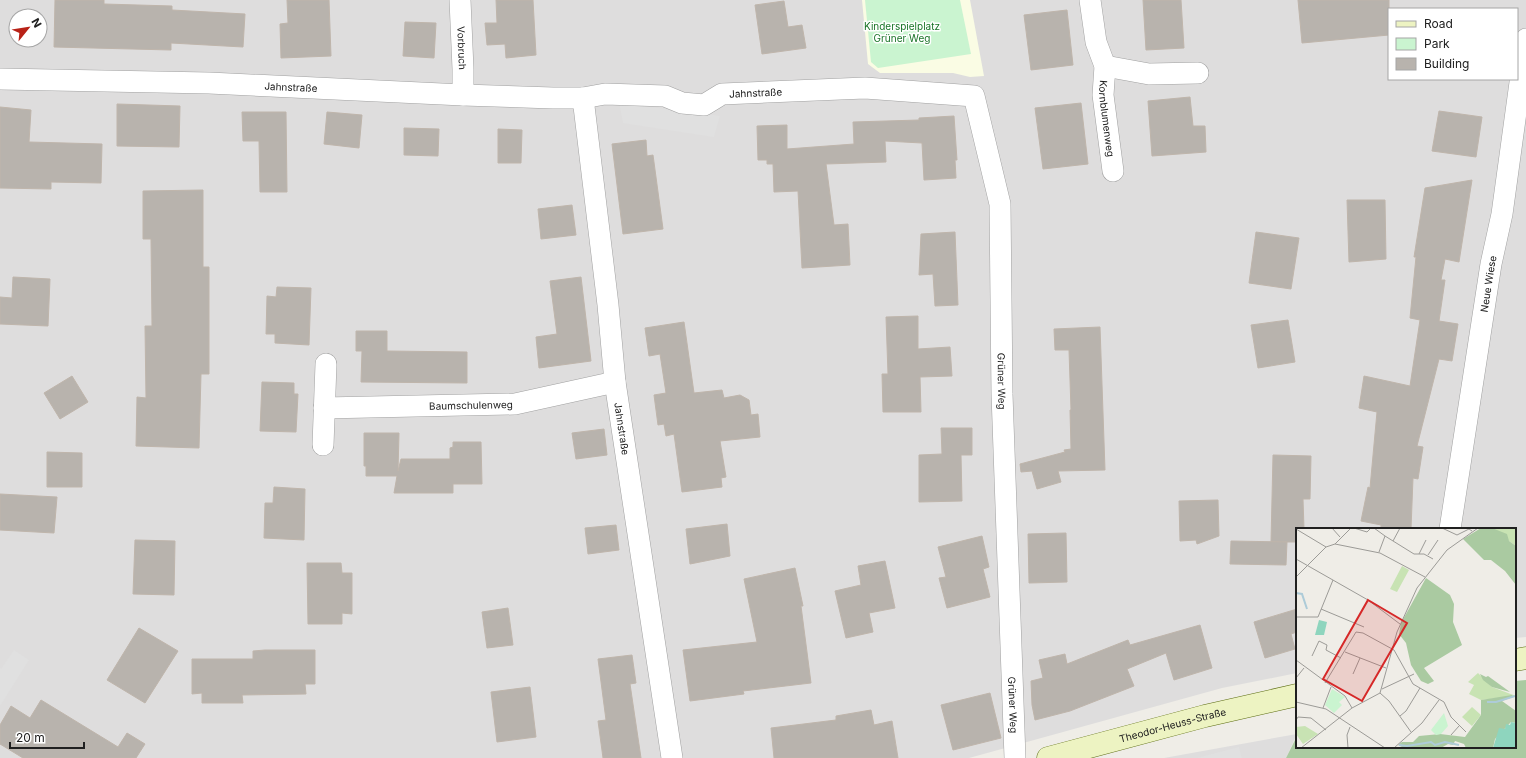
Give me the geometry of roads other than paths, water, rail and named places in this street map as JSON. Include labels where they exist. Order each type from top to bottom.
[{"type":"main road","points":[[1516,660],[1526,658]]},
{"type":"main road","name":"Theodor-Heuss-Straße","points":[[1048,758],[1205,716],[1296,695]]},
{"type":"street","name":"Vorbruch","points":[[460,0],[463,95]]},
{"type":"street","name":"Kornblumenweg","points":[[1090,0],[1096,42],[1105,66],[1103,95],[1113,171]]},
{"type":"street","name":"Neue Wiese","points":[[1450,528],[1491,264],[1502,214],[1526,39]]},
{"type":"street","name":"Kornblumenweg","points":[[1105,66],[1149,74],[1198,73]]},
{"type":"street","name":"Jahnstraße","points":[[0,79],[209,83],[463,95],[582,98],[605,94],[665,96],[682,104],[704,105],[722,94],[885,88]]},
{"type":"street","name":"Grüner Weg","points":[[885,88],[974,96],[1000,204],[1002,394],[1015,758]]},
{"type":"street","name":"Jahnstraße","points":[[582,98],[608,305],[615,382],[672,758]]},
{"type":"street","points":[[323,445],[326,364]]},
{"type":"street","name":"Baumschulenweg","points":[[324,408],[515,404],[615,382]]},
{"type":"park label","name":"Kinderspielplatz Grüner Weg","points":[[902,32]]}]
